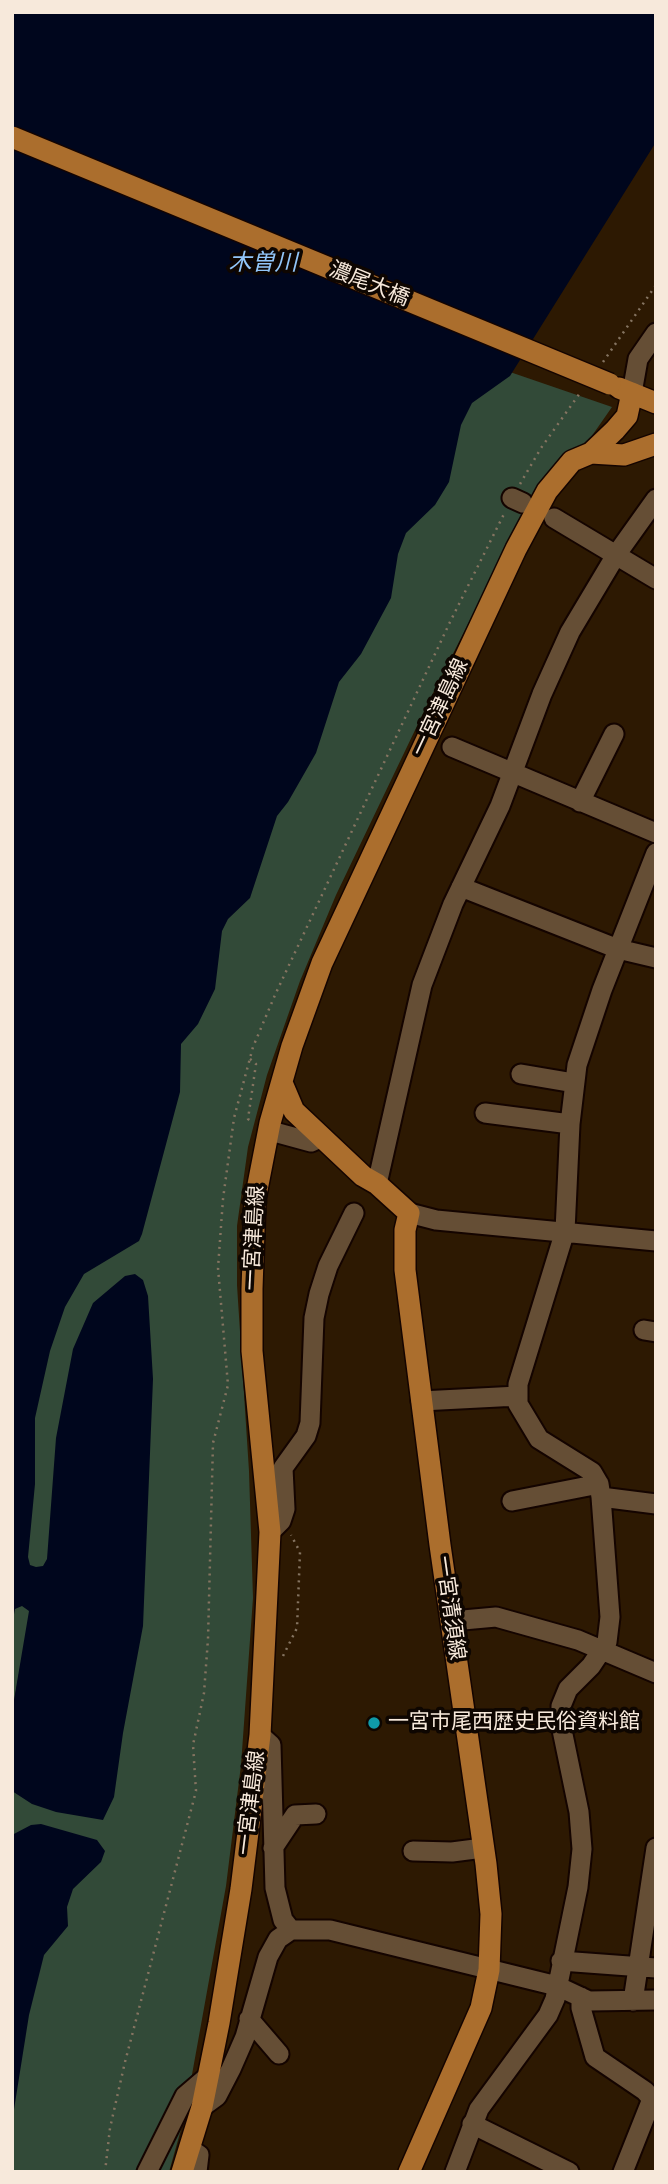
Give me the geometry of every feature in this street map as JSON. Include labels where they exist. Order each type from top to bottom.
[{"type":"main road","name":"濃尾大橋","points":[[12,137],[656,403]]},
{"type":"main road","name":"一宮津島線","points":[[183,2172],[202,2107],[219,2023],[239,1903],[260,1735],[275,1526],[252,1351],[252,1289],[255,1200],[270,1123],[292,1046],[321,963],[516,549],[538,505],[556,480],[572,461],[592,453],[627,416],[632,393]]},
{"type":"main road","points":[[592,453],[624,455],[656,444]]},
{"type":"main road","points":[[283,1085],[295,1111],[363,1176],[377,1184],[410,1213]]},
{"type":"main road","name":"一宮清須線","points":[[410,1213],[405,1230],[405,1270],[491,1914],[489,1970],[481,2008],[410,2172]]},
{"type":"street","points":[[632,393],[638,359],[656,333]]},
{"type":"street","points":[[377,1184],[422,985],[461,887],[514,773],[555,663],[616,555],[656,499]]},
{"type":"street","points":[[554,518],[656,579]]},
{"type":"street","points":[[580,802],[614,734]]},
{"type":"street","points":[[452,747],[656,833]]},
{"type":"street","points":[[455,2172],[472,2124],[495,2084],[548,2015],[578,1887],[582,1849],[579,1812],[561,1725],[561,1706],[568,1689],[604,1651],[610,1617],[600,1490],[592,1472],[539,1439],[523,1414],[518,1396],[524,1363],[565,1231],[573,1083],[585,1038],[656,853]]},
{"type":"street","points":[[461,887],[618,949],[656,957]]},
{"type":"street","points":[[521,1074],[573,1083]]},
{"type":"street","points":[[485,1113],[570,1124]]},
{"type":"street","points":[[278,1133],[311,1142],[321,1137]]},
{"type":"street","points":[[275,1526],[285,1509],[283,1468],[306,1436],[310,1423],[314,1318],[319,1294],[328,1266],[355,1213]]},
{"type":"street","points":[[410,1213],[436,1220],[656,1241]]},
{"type":"street","points":[[421,1401],[518,1396]]},
{"type":"street","points":[[512,1502],[600,1490],[656,1504]]},
{"type":"street","points":[[452,1621],[496,1617],[578,1640],[656,1672]]},
{"type":"street","points":[[260,1735],[271,1745],[273,1848],[279,1907],[291,1930]]},
{"type":"street","points":[[273,1848],[295,1815],[316,1815]]},
{"type":"street","points":[[413,1851],[452,1852],[483,1848]]},
{"type":"street","points":[[633,2001],[646,1968],[656,1848]]},
{"type":"street","points":[[202,2107],[217,2096],[245,2037],[268,1957],[278,1939],[291,1930],[330,1930],[556,1986],[589,2001],[656,2000]]},
{"type":"street","points":[[561,1961],[646,1968]]},
{"type":"street","points":[[580,1997],[580,2008],[595,2057],[645,2091],[652,2099],[623,2172]]},
{"type":"street","points":[[249,2019],[279,2054]]},
{"type":"street","points":[[147,2172],[185,2096],[206,2077]]},
{"type":"street","points":[[472,2124],[569,2172]]},
{"type":"street","points":[[190,2149],[199,2155],[197,2172]]},
{"type":"path","points":[[250,1059],[256,1063],[248,1119],[257,1127]]},
{"type":"path","points":[[106,2172],[110,2128],[125,2062],[196,1791],[192,1745],[202,1704],[208,1639],[213,1443],[228,1385],[218,1268]]},
{"type":"path","points":[[275,1526],[300,1552],[297,1628],[280,1662]]},
{"type":"green space","points":[[510,372],[612,407],[589,440],[560,460],[534,494],[428,703],[336,895],[300,981],[267,1075],[248,1147],[237,1226],[237,1285],[249,1471],[253,1598],[241,1765],[226,1886],[184,2119],[169,2172],[12,2172],[12,1743],[47,1569],[35,1571],[23,1561],[12,1513],[20,1401],[194,987],[383,558],[469,404]]},
{"type":"green space","points":[[22,1605],[29,1610],[29,1618],[12,1713],[12,1606]]},
{"type":"water","name":"木曽川","points":[[12,12],[656,12],[656,142],[510,376],[472,403],[461,425],[449,482],[435,505],[406,533],[398,554],[391,598],[361,654],[339,682],[316,753],[277,816],[250,898],[228,919],[222,931],[215,989],[198,1024],[181,1044],[180,1092],[139,1241],[84,1274],[65,1307],[50,1351],[35,1418],[35,1484],[28,1557],[30,1565],[36,1567],[43,1566],[47,1559],[56,1438],[73,1349],[93,1303],[125,1276],[135,1274],[143,1280],[148,1296],[153,1379],[143,1626],[114,1797],[103,1820],[56,1812],[32,1804],[12,1791],[12,1712],[29,1611],[22,1606],[15,1609],[12,1625]]},
{"type":"water","points":[[41,1824],[97,1840],[105,1851],[101,1862],[73,1889],[67,1907],[68,1926],[44,1955],[29,2015],[12,2122],[12,1835],[31,1825]]},
{"type":"place","name":"一宮市尾西歴史民俗資料館","points":[[374,1723]]}]
